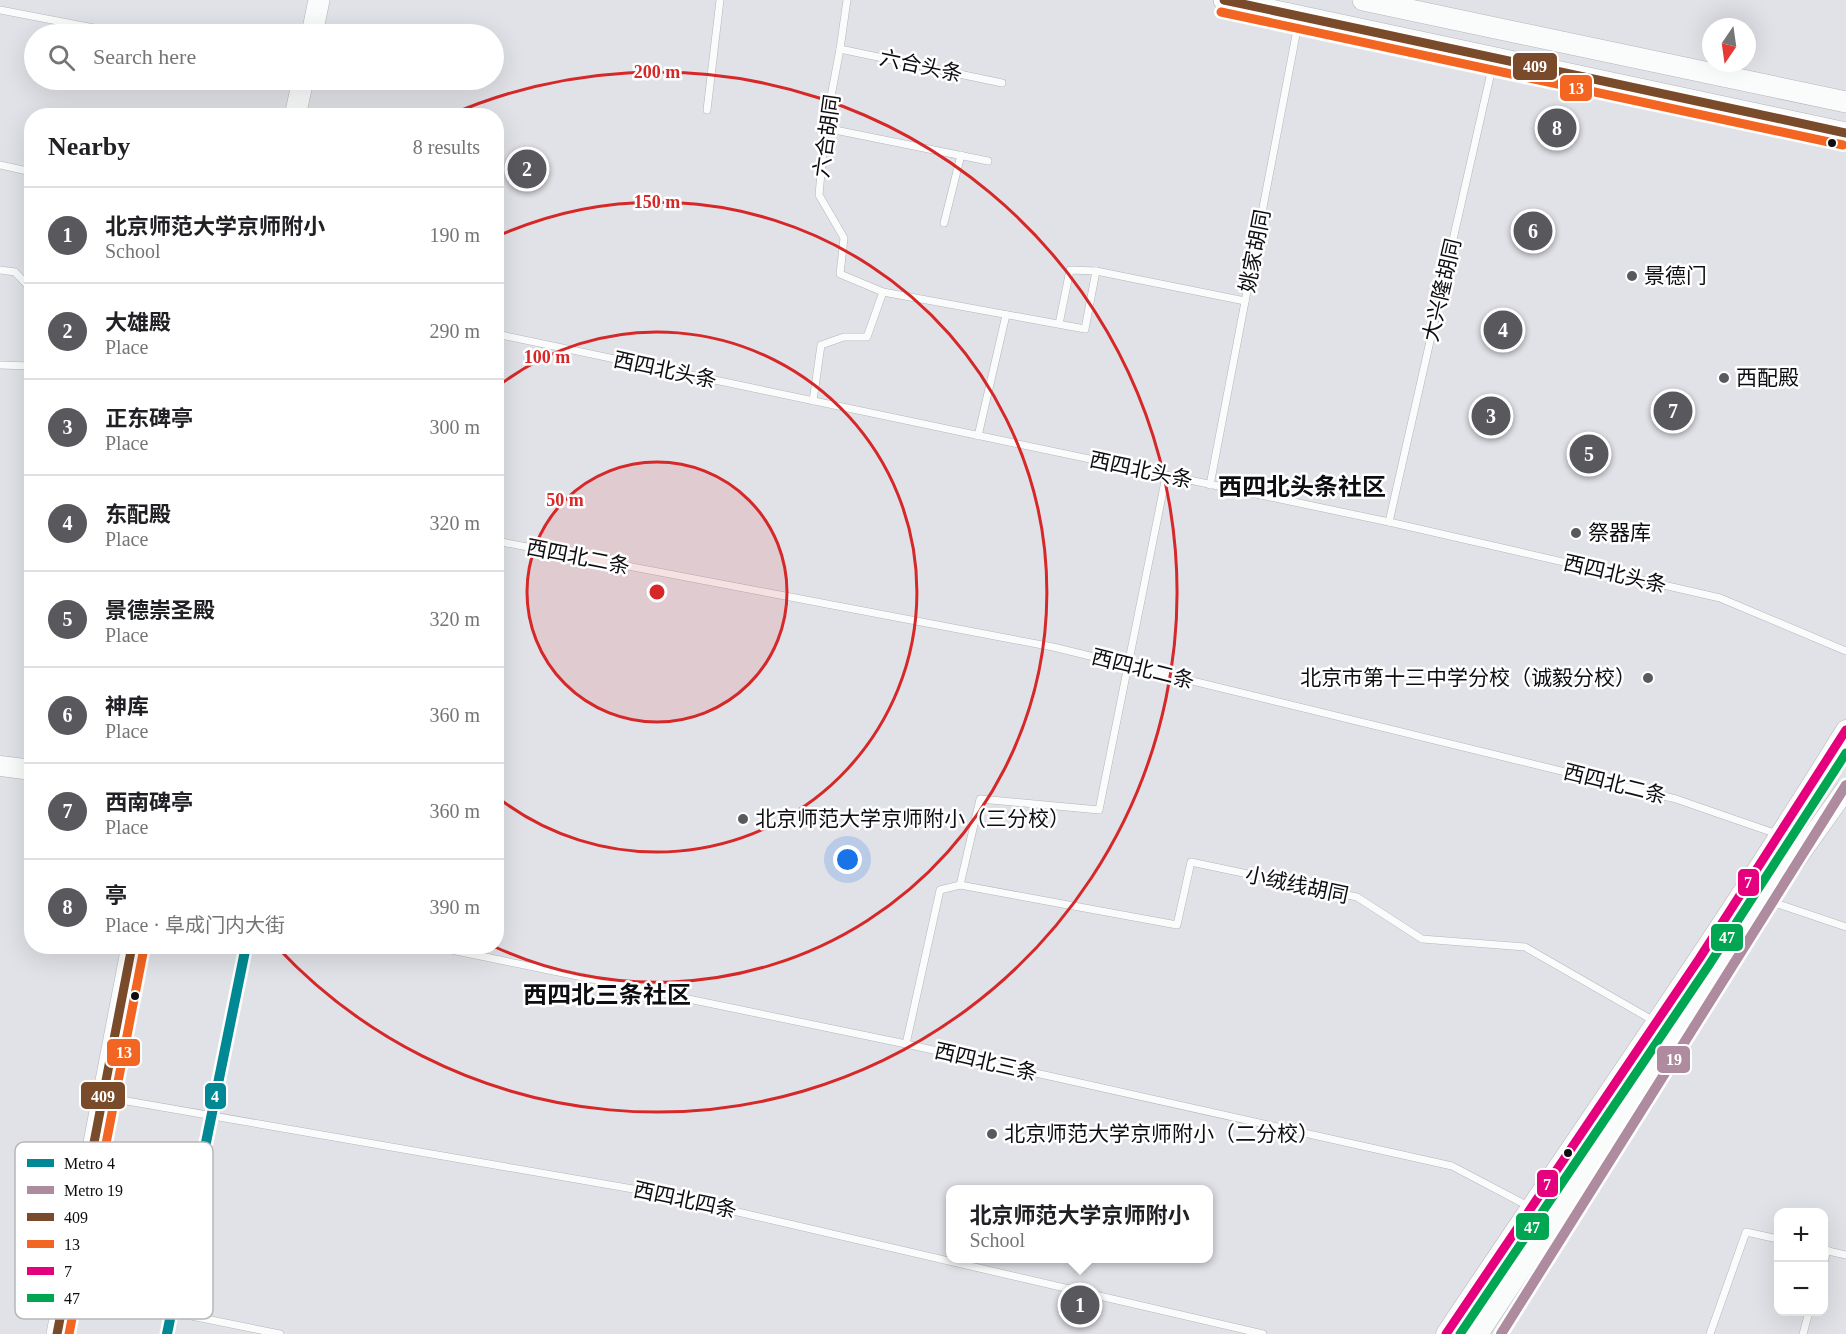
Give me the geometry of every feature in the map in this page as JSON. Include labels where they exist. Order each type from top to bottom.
[{"type":"main road","points":[[314,24],[319,0]]},
{"type":"main road","points":[[1224,0],[1846,133]]},
{"type":"main road","points":[[1363,0],[1846,102]]},
{"type":"main road","points":[[297,108],[301,90]]},
{"type":"main road","points":[[1446,1334],[1657,1023],[1781,835],[1846,730]]},
{"type":"main road","points":[[0,766],[24,769]]},
{"type":"main road","points":[[1478,1334],[1767,900],[1845,794]]},
{"type":"main road","points":[[93,1142],[130,954]]},
{"type":"main road","points":[[57,1334],[60,1319]]},
{"type":"lane","points":[[707,110],[720,0]]},
{"type":"lane","name":"六合胡同","points":[[847,0],[825,128],[819,195],[844,238],[840,274],[883,292],[1085,329],[1096,271]]},
{"type":"lane","points":[[0,10],[73,24]]},
{"type":"lane","name":"姚家胡同","points":[[1209,485],[1300,16]]},
{"type":"lane","name":"六合头条","points":[[840,49],[1002,83]]},
{"type":"lane","name":"大兴隆胡同","points":[[1389,522],[1494,58]]},
{"type":"lane","points":[[825,128],[988,161]]},
{"type":"lane","points":[[944,223],[961,155]]},
{"type":"lane","points":[[0,165],[24,170]]},
{"type":"lane","points":[[0,270],[15,272],[24,282]]},
{"type":"lane","points":[[1059,324],[1070,270],[1096,271],[1245,301]]},
{"type":"lane","points":[[813,401],[820,345],[844,337],[867,337],[883,292]]},
{"type":"lane","points":[[978,436],[1006,315]]},
{"type":"lane","name":"西四北头条","points":[[504,336],[1389,522],[1720,597],[1846,651]]},
{"type":"lane","points":[[0,365],[24,366]]},
{"type":"lane","points":[[906,1044],[940,890],[960,885],[980,799],[1099,810],[1166,476]]},
{"type":"lane","name":"西四北二条","points":[[504,543],[1053,647],[1677,799],[1781,835]]},
{"type":"lane","name":"小绒线胡同","points":[[960,885],[1177,925],[1191,862],[1357,897],[1422,939],[1525,947],[1657,1023]]},
{"type":"lane","points":[[1767,900],[1846,927]]},
{"type":"lane","name":"西四北三条","points":[[471,954],[906,1044],[1452,1166],[1531,1207]]},
{"type":"lane","name":"西四北四条","points":[[102,1097],[656,1193],[946,1260]]},
{"type":"lane","points":[[1710,1334],[1746,1232],[1774,1238]]},
{"type":"lane","points":[[1828,1251],[1846,1255]]},
{"type":"lane","name":"西四北四条","points":[[957,1263],[1263,1334]]},
{"type":"lane","points":[[1803,1334],[1808,1316]]},
{"type":"lane","points":[[207,1319],[280,1334]]},
{"type":"metro line","name":"19","points":[[1501,1334],[1846,785]]},
{"type":"metro line","name":"4","points":[[206,1142],[244,954]]},
{"type":"metro line","name":"4","points":[[167,1334],[170,1319]]},
{"type":"transit line","name":"409","points":[[1224,0],[1846,133]]},
{"type":"transit line","name":"13","points":[[1221,12],[1843,145]]},
{"type":"transit line","name":"7","points":[[1446,1334],[1699,959],[1846,730]]},
{"type":"transit line","name":"47","points":[[1460,1334],[1709,965],[1846,753]]},
{"type":"transit line","name":"409","points":[[94,1142],[130,954]]},
{"type":"transit line","name":"13","points":[[106,1142],[143,954]]},
{"type":"transit line","name":"409","points":[[57,1334],[60,1319]]},
{"type":"transit line","name":"13","points":[[69,1334],[72,1319]]},
{"type":"place","name":"亭","points":[[1557,128]]},
{"type":"place","name":"大雄殿","points":[[527,169]]},
{"type":"place","name":"神库","points":[[1533,231]]},
{"type":"place","name":"景德门","points":[[1632,276]]},
{"type":"place","name":"东配殿","points":[[1503,330]]},
{"type":"place","name":"西配殿","points":[[1724,378]]},
{"type":"place","name":"西南碑亭","points":[[1673,411]]},
{"type":"place","name":"正东碑亭","points":[[1491,416]]},
{"type":"place","name":"景德崇圣殿","points":[[1589,454]]},
{"type":"place","name":"祭器库","points":[[1576,533]]},
{"type":"place","name":"北京市第十三中学分校（诚毅分校）","points":[[1648,678]]},
{"type":"place","name":"北京师范大学京师附小（三分校）","points":[[743,819]]},
{"type":"place","name":"北京师范大学京师附小（二分校）","points":[[992,1134]]},
{"type":"place","name":"北京师范大学京师附小","points":[[1080,1305]]},
{"type":"district","name":"西四北头条社区","points":[[1302,487]]},
{"type":"district","name":"西四北三条社区","points":[[607,995]]}]
